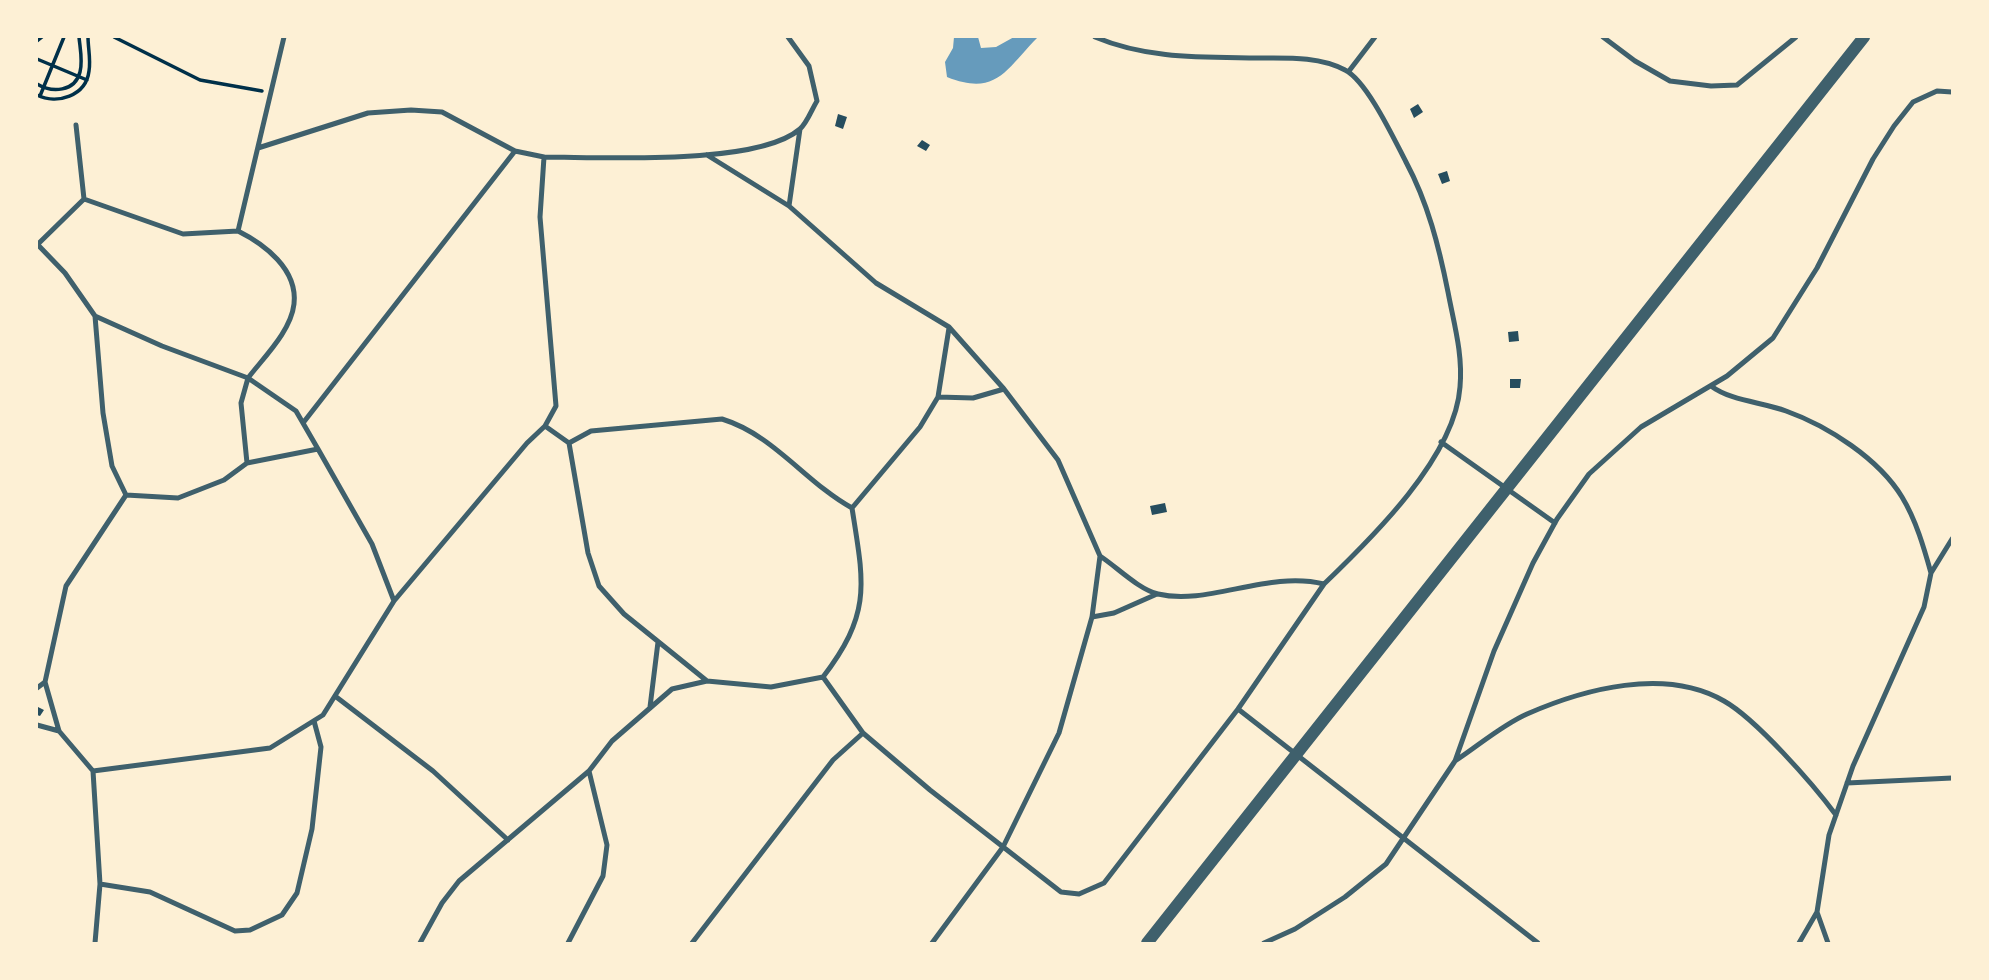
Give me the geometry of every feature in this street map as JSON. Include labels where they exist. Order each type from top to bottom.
[{"type":"street","points":[[1147,943],[1864,37]]},
{"type":"lane","points":[[238,231],[284,37]]},
{"type":"lane","points":[[788,37],[809,66],[817,101],[800,129],[789,206]]},
{"type":"lane","points":[[823,677],[863,733],[930,790],[1061,892],[1079,894],[1104,883],[1238,709],[1324,584],[1375,535],[1410,491],[1441,442],[1460,390],[1461,356],[1438,238],[1411,171],[1374,103],[1349,71],[1332,64],[1295,58],[1164,56],[1124,50],[1095,37]]},
{"type":"lane","points":[[1349,71],[1375,37]]},
{"type":"lane","points":[[1603,37],[1634,61],[1670,81],[1710,86],[1737,85],[1796,37]]},
{"type":"lane","points":[[1264,943],[1295,929],[1345,897],[1386,864],[1455,761],[1494,650],[1555,523],[1589,474],[1641,427],[1712,386],[1773,338],[1817,268],[1873,159],[1913,102],[1937,91],[1952,92]]},
{"type":"lane","points":[[258,148],[368,113],[411,110],[442,112],[515,151],[544,158],[707,155],[762,146],[800,129]]},
{"type":"lane","points":[[76,125],[83,199],[38,245],[65,273],[95,316],[103,413],[112,466],[126,495]]},
{"type":"lane","points":[[303,423],[515,151]]},
{"type":"lane","points":[[707,155],[789,206],[876,283],[949,327],[1004,389],[1058,460],[1100,556],[1092,617],[1059,733],[1003,847],[932,943]]},
{"type":"lane","points":[[93,771],[270,748],[323,715],[394,601],[445,545],[527,443],[545,426],[556,406],[540,217],[544,158]]},
{"type":"lane","points":[[83,199],[183,234],[238,231],[259,241],[277,257],[289,278],[294,304],[280,338],[248,378],[241,402],[247,463]]},
{"type":"lane","points":[[95,316],[162,346],[248,378],[296,411],[372,544],[394,601]]},
{"type":"lane","points":[[420,943],[442,904],[459,881],[589,771],[612,741],[672,689],[707,681],[771,688],[823,677],[844,650],[858,617],[863,579],[852,508],[920,427],[938,397],[949,327]]},
{"type":"lane","points":[[1712,386],[1726,397],[1748,399],[1790,412],[1846,440],[1901,496],[1931,573]]},
{"type":"lane","points":[[938,397],[973,398],[1004,389]]},
{"type":"lane","points":[[569,443],[591,431],[722,419],[741,425],[757,435],[787,457],[832,497],[852,508]]},
{"type":"lane","points":[[545,426],[569,443],[588,553],[599,586],[624,614],[707,681]]},
{"type":"lane","points":[[1441,442],[1555,523]]},
{"type":"lane","points":[[126,495],[178,498],[224,480],[247,463],[318,449]]},
{"type":"lane","points":[[95,943],[100,884],[93,771],[59,731],[45,682],[50,649],[66,586],[126,495]]},
{"type":"lane","points":[[1799,943],[1817,912],[1829,835],[1847,783],[1924,607],[1931,573],[1952,539]]},
{"type":"lane","points":[[1100,556],[1157,594]]},
{"type":"lane","points":[[1092,617],[1114,613],[1157,594],[1184,596],[1300,578],[1324,584]]},
{"type":"lane","points":[[650,707],[658,642]]},
{"type":"lane","points":[[37,688],[45,682]]},
{"type":"lane","points":[[1455,761],[1524,715],[1583,693],[1633,685],[1679,685],[1723,701],[1734,709],[1813,785],[1836,815]]},
{"type":"lane","points":[[335,696],[433,771],[508,839]]},
{"type":"lane","points":[[1238,709],[1538,943]]},
{"type":"lane","points":[[100,884],[150,892],[235,930],[250,930],[282,915],[297,893],[312,829],[321,747],[314,721]]},
{"type":"lane","points":[[37,725],[59,731]]},
{"type":"lane","points":[[692,943],[833,760],[863,733]]},
{"type":"lane","points":[[568,943],[603,876],[607,845],[589,771]]},
{"type":"lane","points":[[1847,783],[1952,778]]},
{"type":"lane","points":[[1817,912],[1828,943]]},
{"type":"path","points":[[37,41],[42,37]]},
{"type":"path","points":[[64,37],[38,96],[48,100],[70,97],[87,80],[90,64],[88,37]]},
{"type":"path","points":[[37,85],[63,90],[78,76],[79,37]]},
{"type":"path","points":[[114,37],[200,80],[271,93]]},
{"type":"path","points":[[37,59],[87,80]]},
{"type":"water","points":[[954,37],[978,37],[981,48],[996,47],[1014,37],[1038,37],[1008,69],[989,82],[978,84],[947,77],[945,62],[953,48]]},
{"type":"building","points":[[1418,104],[1423,112],[1414,118],[1410,109]]},
{"type":"building","points":[[838,114],[847,117],[843,129],[835,126]]},
{"type":"building","points":[[922,140],[930,145],[926,151],[917,146]]},
{"type":"building","points":[[1447,171],[1450,181],[1442,184],[1438,174]]},
{"type":"building","points":[[1518,331],[1519,341],[1509,342],[1508,332]]},
{"type":"building","points":[[1510,379],[1521,379],[1520,388],[1510,388]]},
{"type":"building","points":[[1165,503],[1167,512],[1152,515],[1150,506]]},
{"type":"building","points":[[38,707],[44,710],[40,716],[37,715]]}]
